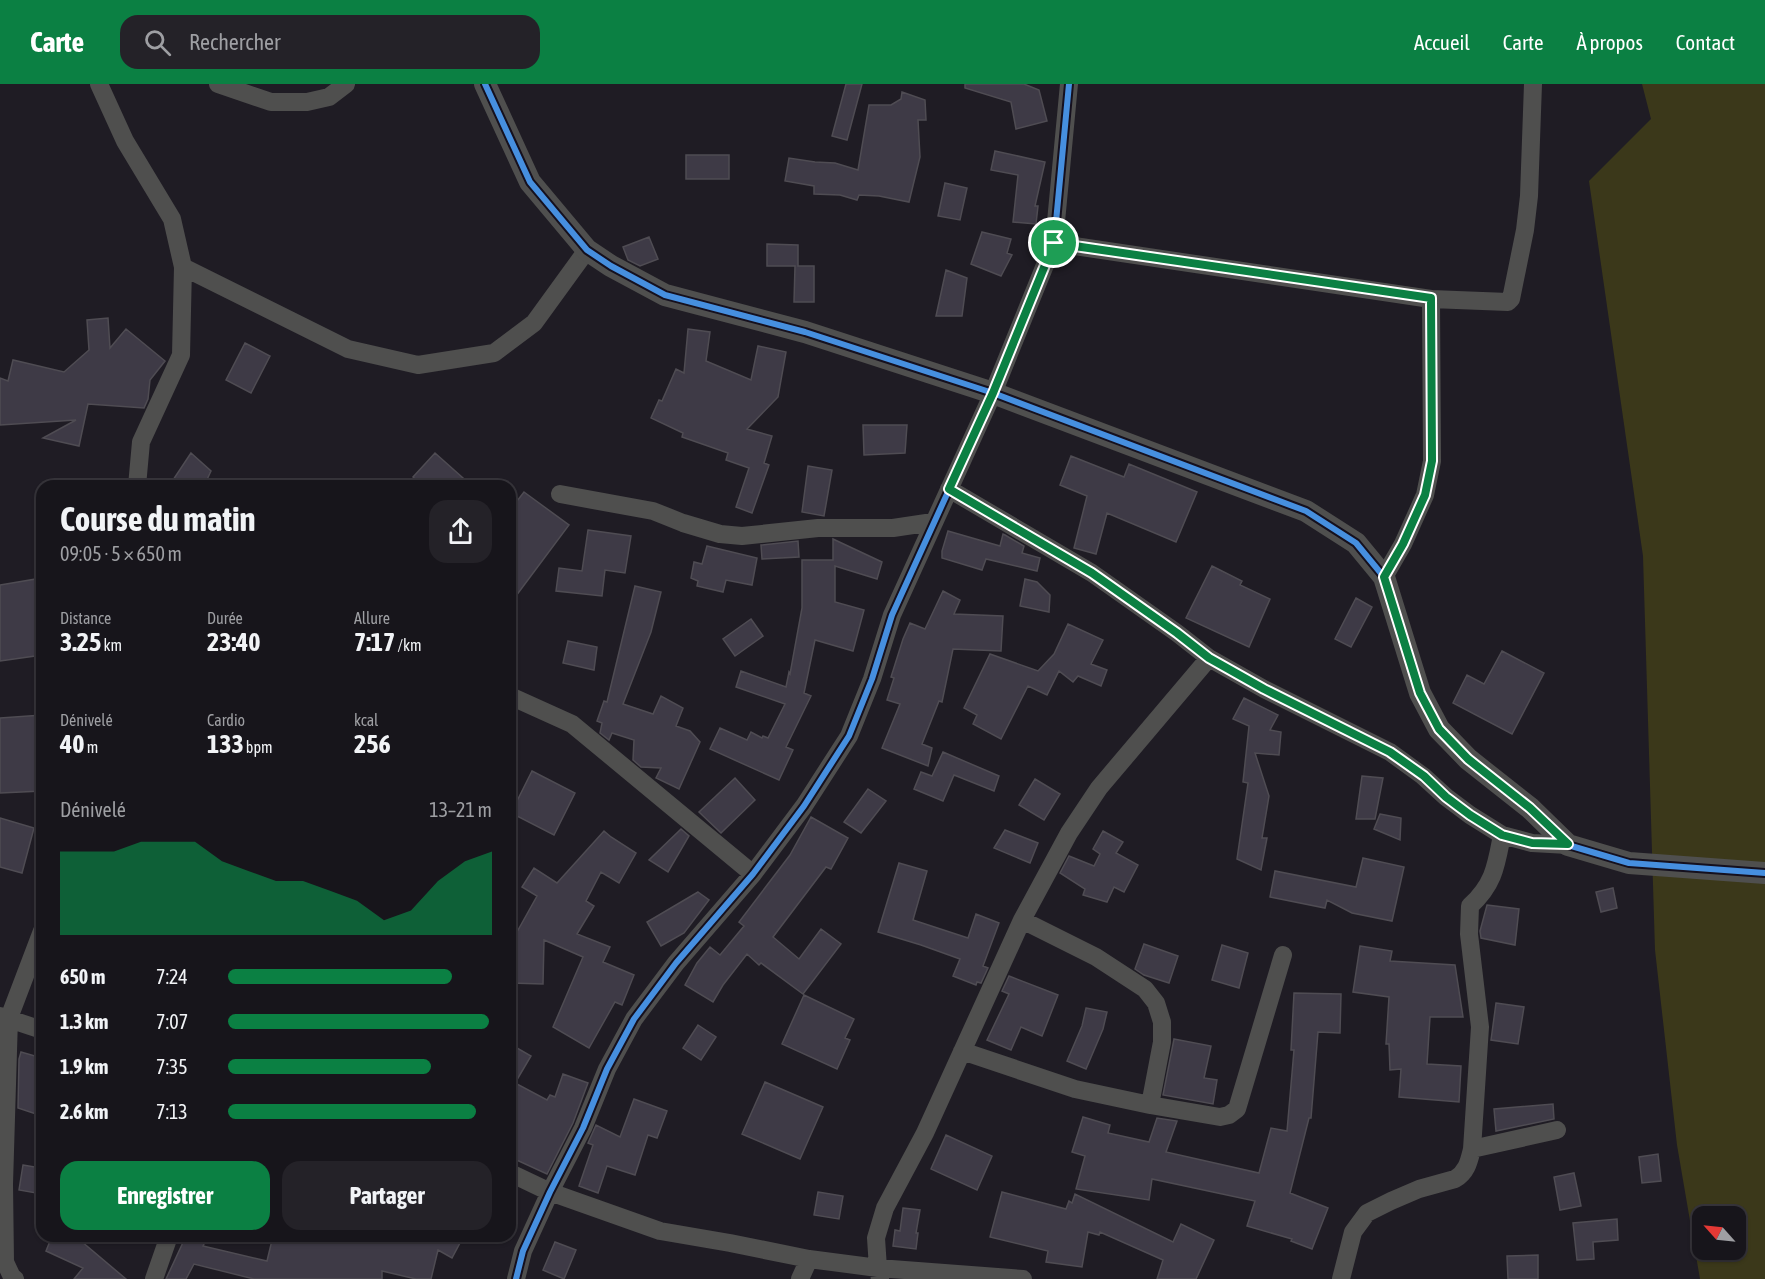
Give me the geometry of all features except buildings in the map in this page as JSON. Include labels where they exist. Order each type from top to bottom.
[{"type":"street","points":[[99,84],[125,141],[172,219],[183,267],[181,355],[141,442],[138,480]]},
{"type":"street","points":[[218,84],[271,102],[307,102],[329,97],[346,84]]},
{"type":"street","points":[[485,84],[530,182],[587,250],[611,266],[665,295],[805,332],[993,393],[1306,511],[1356,543],[1384,577],[1420,693],[1439,729],[1468,759],[1530,808],[1568,844]]},
{"type":"street","points":[[516,1279],[523,1251],[583,1128],[608,1069],[634,1019],[676,963],[753,874],[804,806],[849,736],[872,679],[892,615],[993,393],[1054,243],[1069,84]]},
{"type":"street","points":[[1054,243],[1431,298],[1508,303],[1511,299],[1521,250],[1529,196],[1533,84]]},
{"type":"street","points":[[183,267],[348,349],[418,365],[494,353],[534,323],[587,250]]},
{"type":"street","points":[[1384,577],[1403,544],[1425,495],[1432,461],[1431,298]]},
{"type":"street","points":[[949,489],[1092,573],[1209,658],[1264,689],[1390,752],[1424,776],[1470,815],[1502,835],[1532,843],[1568,844],[1629,863],[1765,873]]},
{"type":"street","points":[[560,494],[653,511],[683,524],[720,534],[742,536],[818,528],[893,528],[933,522]]},
{"type":"street","points":[[879,1273],[876,1238],[885,1208],[924,1133],[1022,920],[1069,833],[1099,788],[1209,658]]},
{"type":"street","points":[[516,699],[572,724],[753,874]]},
{"type":"street","points":[[1341,1279],[1353,1232],[1367,1213],[1419,1189],[1455,1179],[1467,1168],[1472,1149],[1480,1027],[1469,934],[1470,906],[1483,894],[1492,878],[1502,835]]},
{"type":"street","points":[[1022,920],[1096,957],[1145,988],[1156,1003],[1162,1022],[1162,1042],[1150,1105]]},
{"type":"street","points":[[15,1279],[5,1262],[5,1017],[36,945]]},
{"type":"street","points":[[962,1052],[1075,1089],[1220,1117],[1229,1115],[1237,1108],[1283,955]]},
{"type":"street","points":[[5,1017],[36,1028]]},
{"type":"street","points":[[1472,1149],[1557,1130]]},
{"type":"street","points":[[516,1176],[550,1192],[660,1231],[879,1273],[1023,1279]]},
{"type":"street","points":[[154,1279],[167,1242]]},
{"type":"street","points":[[800,1279],[809,1259]]},
{"type":"shaded area","points":[[1642,84],[1765,84],[1765,1279],[1700,1279],[1697,1260],[1746,1260],[1746,1206],[1692,1206],[1692,1232],[1677,1145],[1655,950],[1643,556],[1589,181],[1651,119]]},
{"type":"cycle path","points":[[485,84],[530,182],[587,250],[611,266],[665,295],[805,332],[993,393],[1306,511],[1356,543],[1384,577],[1420,693],[1439,729],[1468,759],[1530,808],[1568,845],[1629,863],[1765,873]]},
{"type":"cycle path","points":[[516,1279],[523,1251],[583,1128],[607,1069],[634,1019],[676,963],[753,874],[804,806],[849,736],[872,679],[892,615],[993,393],[1054,243],[1069,84]]},
{"type":"route","points":[[1054,243],[1431,298],[1432,461],[1425,495],[1403,544],[1384,577],[1420,693],[1439,729],[1468,759],[1530,808],[1568,844],[1532,843],[1502,835],[1470,815],[1424,776],[1390,752],[1264,689],[1209,658],[1092,573],[949,489],[993,393],[1054,243]]}]
